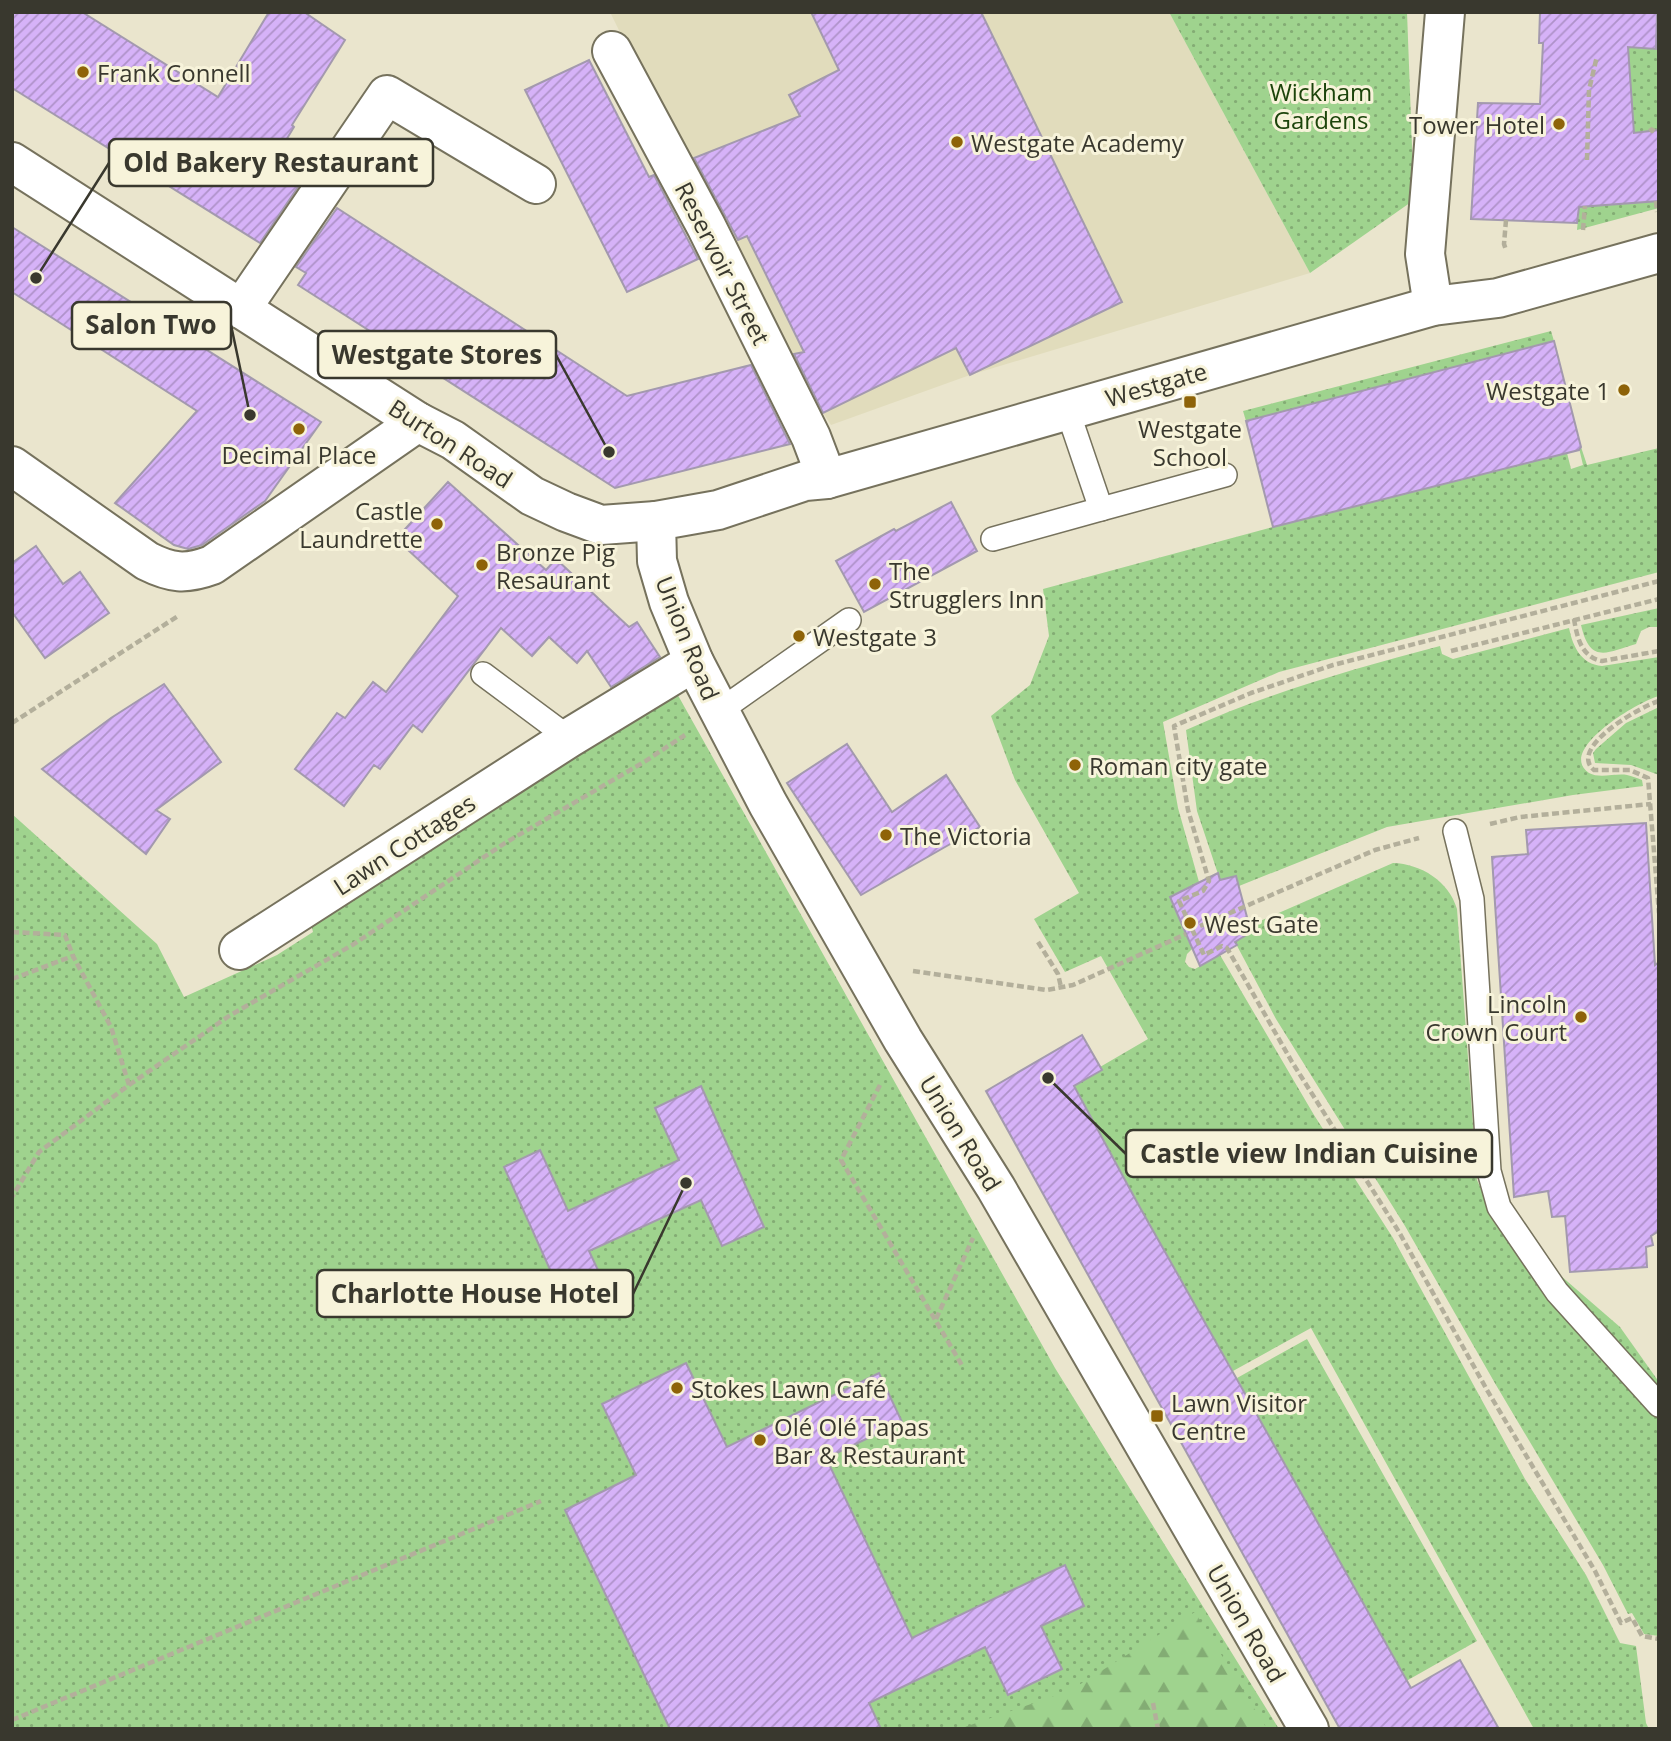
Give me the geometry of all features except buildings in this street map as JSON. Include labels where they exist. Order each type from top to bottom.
[{"type":"street","points":[[1433,306],[1425,254],[1445,12]]},
{"type":"street","name":"Reservoir Street","points":[[612,51],[706,226],[811,437],[827,479]]},
{"type":"street","points":[[241,309],[387,95],[536,184]]},
{"type":"street","name":"Burton Road","points":[[12,162],[418,422],[453,440],[532,496],[601,525],[656,521]]},
{"type":"street","name":"Westgate","points":[[656,521],[718,510],[805,481],[827,479],[1433,306],[1499,298],[1659,253]]},
{"type":"street","points":[[12,466],[147,561],[167,571],[194,572],[212,565],[418,422]]},
{"type":"street","name":"Union Road","points":[[656,521],[657,561],[669,602],[718,712],[903,1040],[996,1188],[1309,1729]]},
{"type":"street","name":"Lawn Cottages","points":[[239,950],[569,738],[694,662]]},
{"type":"lane","points":[[1067,409],[1101,509]]},
{"type":"lane","points":[[993,539],[1225,475]]},
{"type":"lane","points":[[718,712],[849,620]]},
{"type":"lane","points":[[484,674],[569,738]]},
{"type":"lane","points":[[1455,831],[1472,899],[1489,1171],[1493,1192],[1499,1207],[1557,1292],[1659,1405]]},
{"type":"path","points":[[1587,160],[1589,90],[1597,56]]},
{"type":"path","points":[[1656,201],[1657,209]]},
{"type":"path","points":[[1583,229],[1585,206]]},
{"type":"path","points":[[1504,244],[1506,220]]},
{"type":"path","points":[[1659,581],[1333,666],[1251,693],[1174,726],[1188,810],[1209,881],[1203,891],[1179,901],[1204,955],[1222,946],[1227,948],[1292,1062],[1399,1232],[1505,1422],[1595,1570],[1621,1623],[1632,1618],[1642,1636],[1659,1639]]},
{"type":"path","points":[[1451,651],[1659,599]]},
{"type":"path","points":[[1574,619],[1584,651],[1595,660],[1659,651]]},
{"type":"path","points":[[1659,701],[1642,707],[1623,719],[1592,746],[1587,757],[1590,767],[1594,769],[1630,771],[1644,775],[1649,783],[1659,913]]},
{"type":"path","points":[[12,1197],[39,1152],[229,1016],[355,944],[505,843],[644,762],[718,712]]},
{"type":"path","points":[[1649,783],[1659,785]]},
{"type":"path","points":[[12,932],[65,935],[73,956],[111,1027],[129,1085]]},
{"type":"path","points":[[909,971],[1047,990],[1073,985],[1186,934]]},
{"type":"path","points":[[1038,942],[1058,974],[1061,988]]},
{"type":"path","points":[[12,979],[73,956]]},
{"type":"path","points":[[903,1040],[841,1160],[963,1367]]},
{"type":"path","points":[[935,1320],[996,1188]]},
{"type":"path","points":[[15,1729],[12,1721],[541,1502]]},
{"type":"path","points":[[1153,1703],[1158,1729]]},
{"type":"shaded area","name":"Westgate Academy","points":[[610,12],[1169,12],[1310,273],[970,375],[831,425],[758,313]]},
{"type":"green space","name":"Wickham Gardens","points":[[1169,12],[1407,12],[1414,200],[1310,273]]},
{"type":"green space","points":[[1657,12],[1659,130],[1634,133],[1631,86],[1587,45],[1656,49]]},
{"type":"green space","points":[[1659,201],[1659,208],[1577,230],[1579,207]]},
{"type":"green space","points":[[1551,331],[1554,341],[1246,421],[1243,411]]},
{"type":"green space","points":[[1555,405],[1571,469],[1583,465],[1581,447],[1587,465],[1659,448],[1659,572],[1279,672],[1163,722],[1178,808],[1199,882],[1170,897],[1192,949],[1185,962],[1195,969],[1220,955],[1314,1115],[1393,1238],[1525,1479],[1586,1575],[1620,1643],[1636,1646],[1649,1729],[1534,1729],[1311,1328],[1233,1371],[1225,1357],[1205,1368],[1192,1344],[1211,1333],[1192,1300],[1173,1311],[1159,1285],[1178,1274],[1161,1244],[1141,1255],[1128,1231],[1147,1219],[1130,1189],[1111,1200],[1097,1174],[1116,1163],[1073,1086],[1148,1039],[1101,956],[1065,972],[1034,919],[1079,893],[1015,780],[991,716],[1030,685],[1049,636],[1043,589],[1291,522]]},
{"type":"green space","points":[[1659,608],[1659,627],[1649,627],[1641,631],[1636,644],[1608,652],[1594,651],[1589,646],[1581,625]]},
{"type":"green space","points":[[1569,628],[1579,653],[1595,665],[1659,657],[1659,696],[1636,706],[1604,727],[1583,752],[1582,763],[1589,773],[1603,776],[1629,775],[1642,780],[1643,786],[1573,795],[1387,827],[1239,886],[1236,876],[1220,880],[1197,811],[1186,730],[1311,683],[1440,646],[1442,654],[1453,659]]},
{"type":"green space","points":[[675,690],[1055,1368],[1279,1729],[12,1729],[12,814],[157,944],[184,997],[277,955],[313,932],[311,924]]},
{"type":"green space","points":[[1659,707],[1659,775],[1631,765],[1595,763],[1593,753],[1596,749],[1626,723]]},
{"type":"green space","points":[[1393,863],[1414,867],[1441,882],[1457,909],[1477,1180],[1490,1210],[1659,1416],[1659,1636],[1644,1634],[1632,1613],[1628,1614],[1603,1565],[1405,1226],[1276,1019],[1235,942],[1253,931],[1251,925]]},
{"type":"green space","points":[[1561,1276],[1620,1327],[1659,1382],[1659,1394],[1561,1286]]},
{"type":"green space","points":[[1307,1339],[1477,1641],[1385,1693],[1307,1504],[1290,1474],[1269,1485],[1277,1450],[1259,1419],[1239,1430],[1225,1406],[1246,1395],[1237,1378]]},
{"type":"green space","points":[[1195,1612],[1267,1729],[959,1729],[1071,1690]]},
{"type":"place","name":"Frank Connell","points":[[83,72]]},
{"type":"place","name":"Tower Hotel","points":[[1559,124]]},
{"type":"place","name":"Westgate Academy","points":[[957,142]]},
{"type":"place","name":"Old Bakery Restaurant","points":[[36,278]]},
{"type":"place","name":"Westgate 1","points":[[1624,390]]},
{"type":"place","name":"Westgate School","points":[[1190,402]]},
{"type":"place","name":"Salon Two","points":[[250,415]]},
{"type":"place","name":"Decimal Place","points":[[299,429]]},
{"type":"place","name":"Westgate Stores","points":[[609,452]]},
{"type":"place","name":"Castle Laundrette","points":[[437,524]]},
{"type":"place","name":"Bronze Pig Resaurant","points":[[482,565]]},
{"type":"place","name":"The Strugglers Inn","points":[[875,584]]},
{"type":"place","name":"Westgate 3","points":[[799,636]]},
{"type":"place","name":"Roman city gate","points":[[1075,765]]},
{"type":"place","name":"The Victoria","points":[[886,835]]},
{"type":"place","name":"West Gate","points":[[1190,923]]},
{"type":"place","name":"Lincoln Crown Court","points":[[1581,1017]]},
{"type":"place","name":"Castle view Indian Cuisine","points":[[1048,1078]]},
{"type":"place","name":"Charlotte House Hotel","points":[[686,1183]]},
{"type":"place","name":"Stokes Lawn Café","points":[[677,1388]]},
{"type":"place","name":"Lawn Visitor Centre","points":[[1157,1416]]},
{"type":"place","name":"Olé Olé Tapas Bar & Restaurant","points":[[760,1440]]}]
